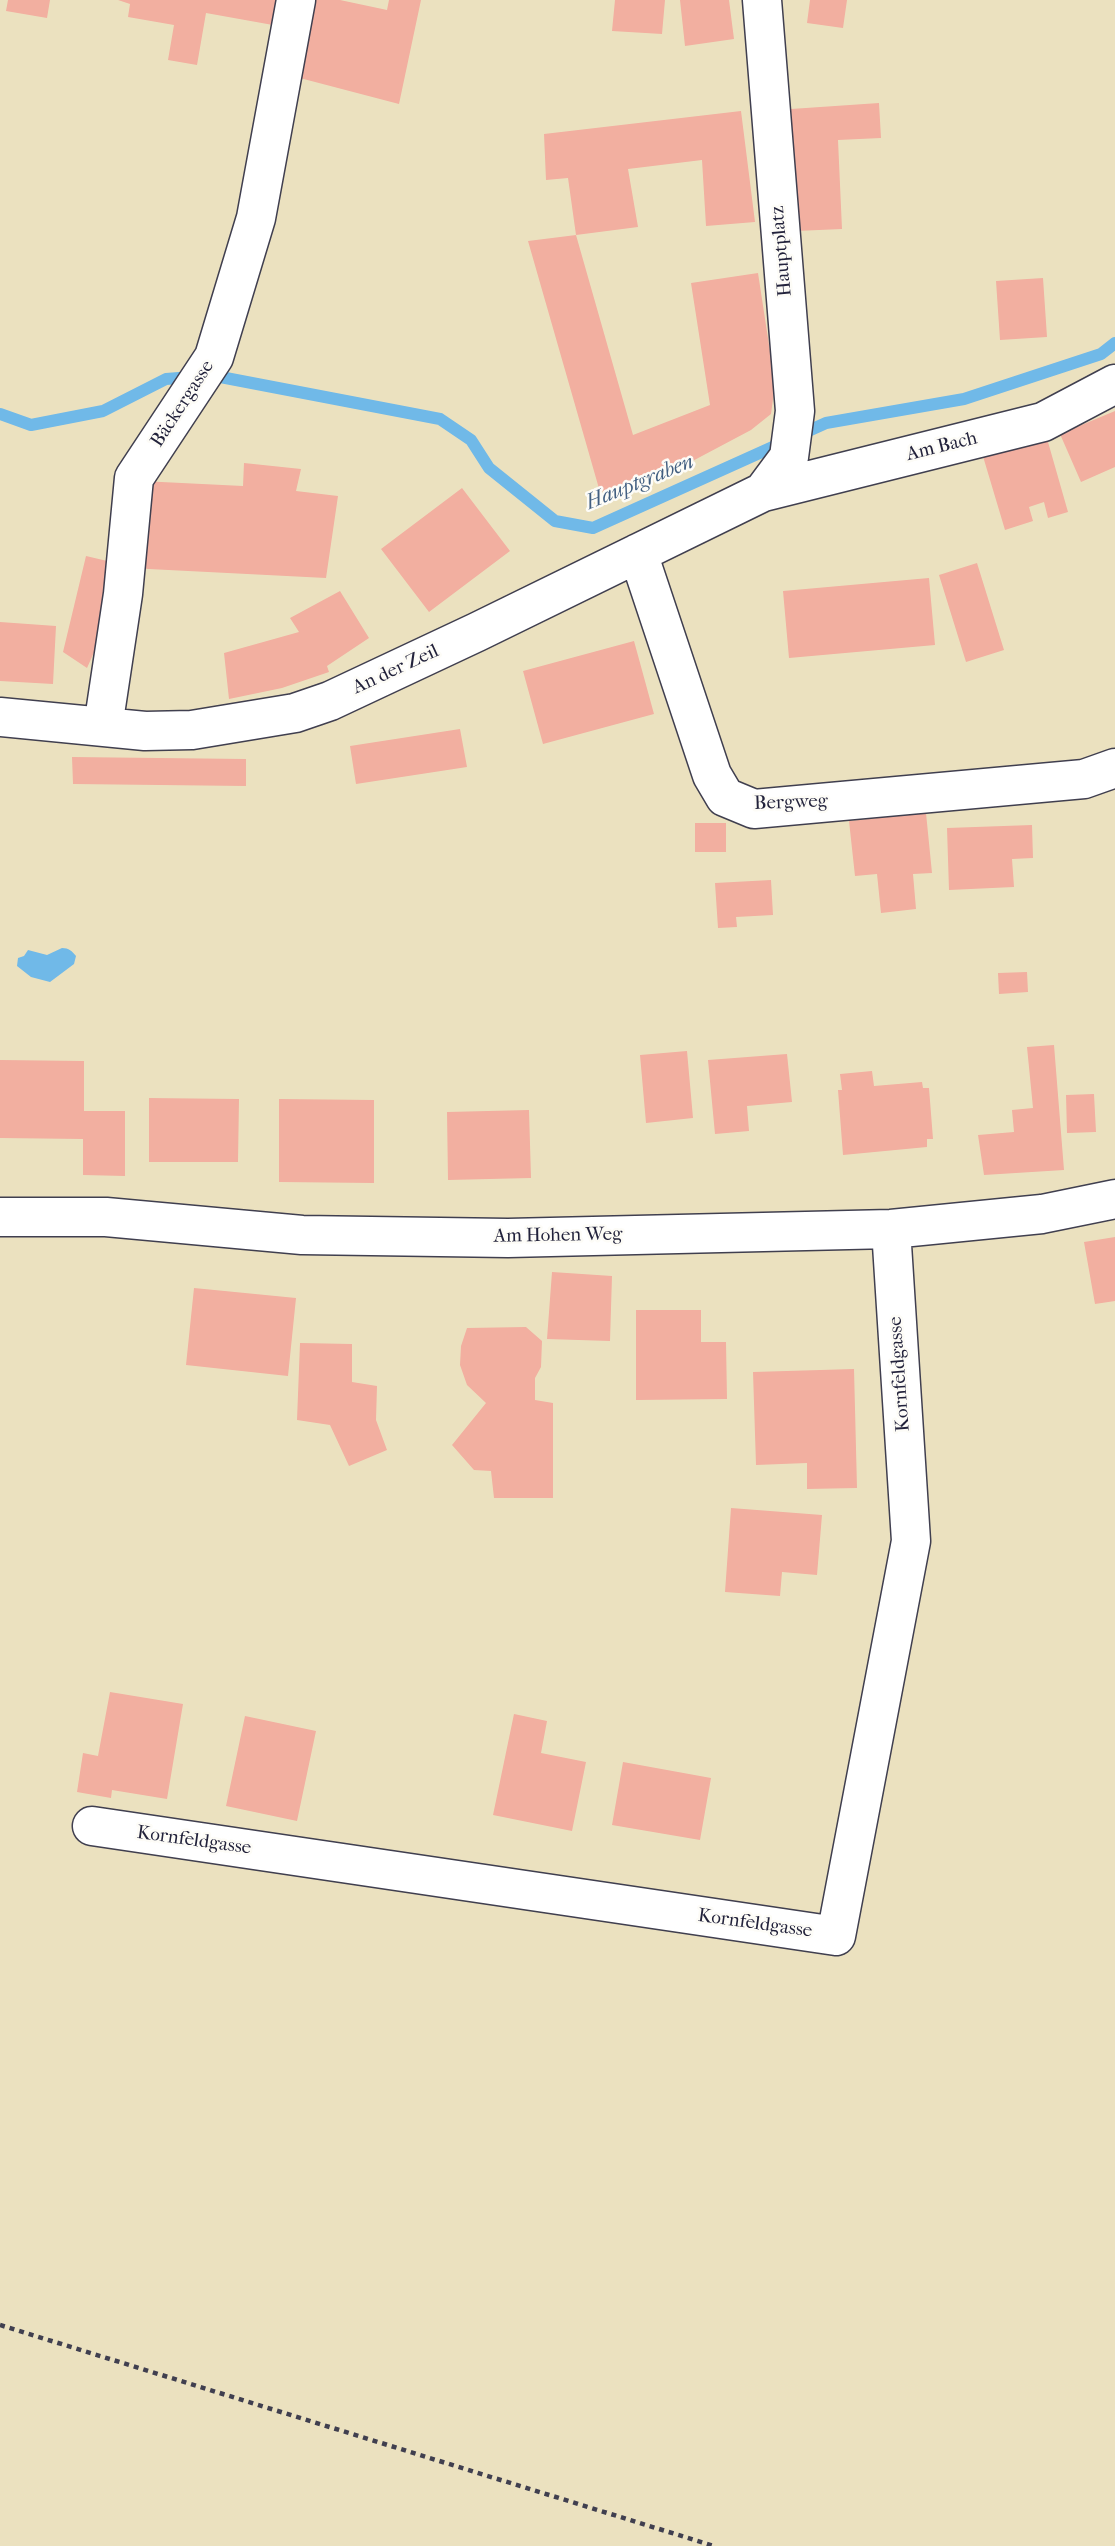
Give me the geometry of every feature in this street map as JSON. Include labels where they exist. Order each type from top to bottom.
[{"type":"street","name":"Bäckergasse","points":[[103,727],[123,594],[134,478],[214,357],[256,218],[296,0]]},
{"type":"street","name":"Hauptplatz","points":[[762,0],[795,411],[789,457],[763,492]]},
{"type":"street","name":"Am Bach","points":[[763,492],[1043,422],[1115,384]]},
{"type":"street","name":"An der Zeil","points":[[0,718],[145,731],[192,730],[295,713],[330,701],[763,492]]},
{"type":"street","name":"Bergweg","points":[[638,552],[712,775],[725,797],[754,808],[1084,779],[1115,768]]},
{"type":"street","name":"Am Hohen Weg","points":[[0,1217],[106,1217],[302,1235],[508,1238],[891,1229],[1042,1214],[1115,1199]]},
{"type":"street","name":"Kornfeldgasse","points":[[92,1826],[836,1936],[911,1541],[891,1229]]},
{"type":"path","points":[[0,2325],[714,2546]]},
{"type":"water","points":[[62,948],[70,950],[76,956],[74,964],[50,982],[31,977],[17,966],[18,958],[24,956],[28,950],[47,955]]},
{"type":"building","points":[[8,0],[50,0],[47,18],[6,11]]},
{"type":"building","points":[[118,0],[289,0],[284,27],[206,13],[197,65],[168,60],[174,25],[128,17],[130,4]]},
{"type":"building","points":[[311,0],[340,0],[387,10],[389,0],[421,0],[399,104],[296,77]]},
{"type":"building","points":[[615,0],[665,0],[662,34],[612,31]]},
{"type":"building","points":[[680,0],[729,0],[734,39],[685,46]]},
{"type":"building","points":[[810,0],[847,0],[843,28],[807,23]]},
{"type":"building","points":[[879,103],[881,138],[838,140],[842,229],[796,231],[791,109]]},
{"type":"building","points":[[741,111],[755,222],[706,226],[702,160],[628,169],[638,227],[576,235],[568,178],[546,180],[544,134]]},
{"type":"building","points":[[576,235],[633,435],[710,405],[691,283],[758,273],[775,384],[771,414],[751,430],[685,465],[600,492],[528,241]]},
{"type":"building","points":[[1043,278],[1047,337],[1000,340],[996,281]]},
{"type":"building","points":[[1115,411],[1115,467],[1081,482],[1060,434]]},
{"type":"building","points":[[1046,435],[1068,512],[1048,518],[1044,502],[1029,507],[1033,521],[1005,530],[982,453]]},
{"type":"building","points":[[244,463],[301,469],[296,491],[338,496],[326,578],[129,568],[141,481],[243,486]]},
{"type":"building","points":[[462,488],[510,551],[429,612],[381,549]]},
{"type":"building","points":[[86,556],[120,564],[104,630],[87,668],[63,652]]},
{"type":"building","points":[[977,563],[1004,650],[966,662],[939,575]]},
{"type":"building","points":[[929,578],[935,645],[789,658],[783,591]]},
{"type":"building","points":[[340,591],[369,638],[327,666],[329,672],[282,688],[229,699],[224,653],[299,632],[290,618]]},
{"type":"building","points":[[0,622],[56,626],[53,684],[0,681]]},
{"type":"building","points":[[634,641],[654,714],[543,744],[523,671]]},
{"type":"building","points":[[460,729],[467,767],[356,784],[350,746]]},
{"type":"building","points":[[72,757],[246,759],[246,786],[73,784]]},
{"type":"building","points":[[926,813],[932,873],[913,874],[916,909],[881,913],[877,874],[855,876],[849,821]]},
{"type":"building","points":[[695,823],[726,823],[726,852],[695,852]]},
{"type":"building","points":[[1032,825],[1033,858],[1012,859],[1014,887],[949,890],[947,828]]},
{"type":"building","points":[[771,880],[773,915],[736,917],[737,927],[718,928],[715,883]]},
{"type":"building","points":[[1027,972],[1028,992],[999,994],[998,973]]},
{"type":"building","points":[[1054,1045],[1064,1170],[984,1175],[978,1135],[1014,1132],[1012,1110],[1033,1108],[1027,1047]]},
{"type":"building","points":[[687,1051],[693,1118],[646,1123],[640,1055]]},
{"type":"building","points":[[787,1054],[792,1102],[747,1106],[749,1131],[715,1134],[708,1060]]},
{"type":"building","points":[[0,1060],[84,1061],[84,1111],[125,1111],[125,1176],[83,1175],[83,1139],[0,1138]]},
{"type":"building","points":[[872,1071],[874,1086],[922,1082],[923,1088],[929,1088],[933,1139],[927,1139],[927,1147],[843,1155],[838,1090],[842,1090],[840,1074]]},
{"type":"building","points":[[1094,1094],[1096,1132],[1067,1133],[1066,1095]]},
{"type":"building","points":[[149,1098],[239,1099],[238,1162],[149,1162]]},
{"type":"building","points":[[279,1099],[374,1100],[374,1183],[279,1182]]},
{"type":"building","points":[[529,1110],[531,1178],[448,1180],[447,1112]]},
{"type":"building","points":[[1115,1237],[1115,1301],[1095,1304],[1084,1242]]},
{"type":"building","points":[[552,1272],[612,1276],[610,1341],[547,1339]]},
{"type":"building","points":[[194,1288],[296,1298],[288,1376],[186,1365]]},
{"type":"building","points":[[636,1310],[701,1310],[701,1342],[726,1342],[727,1399],[636,1400]]},
{"type":"building","points":[[526,1327],[542,1341],[541,1367],[535,1378],[535,1400],[553,1403],[553,1498],[494,1498],[491,1471],[474,1470],[452,1445],[486,1403],[467,1385],[460,1365],[461,1346],[467,1328]]},
{"type":"building","points":[[300,1343],[352,1344],[352,1382],[377,1386],[376,1420],[387,1450],[349,1466],[330,1425],[297,1420]]},
{"type":"building","points":[[854,1369],[857,1488],[807,1489],[807,1463],[756,1465],[753,1372]]},
{"type":"building","points":[[731,1508],[822,1515],[817,1575],[782,1572],[780,1596],[725,1592]]},
{"type":"building","points":[[110,1692],[183,1704],[167,1799],[112,1790],[111,1798],[77,1792],[83,1753],[98,1756]]},
{"type":"building","points":[[514,1714],[547,1721],[541,1753],[586,1762],[572,1831],[493,1815]]},
{"type":"building","points":[[245,1716],[316,1731],[297,1821],[226,1806]]},
{"type":"building","points":[[623,1762],[711,1778],[700,1840],[612,1825]]},
{"type":"waterway","name":"Hauptgraben","points":[[210,375],[440,419],[471,440],[489,468],[555,521],[593,528],[826,423],[964,399],[1101,354],[1115,343]]},
{"type":"waterway","name":"Hauptgraben","points":[[0,414],[31,425],[103,411],[166,379],[192,377]]}]
